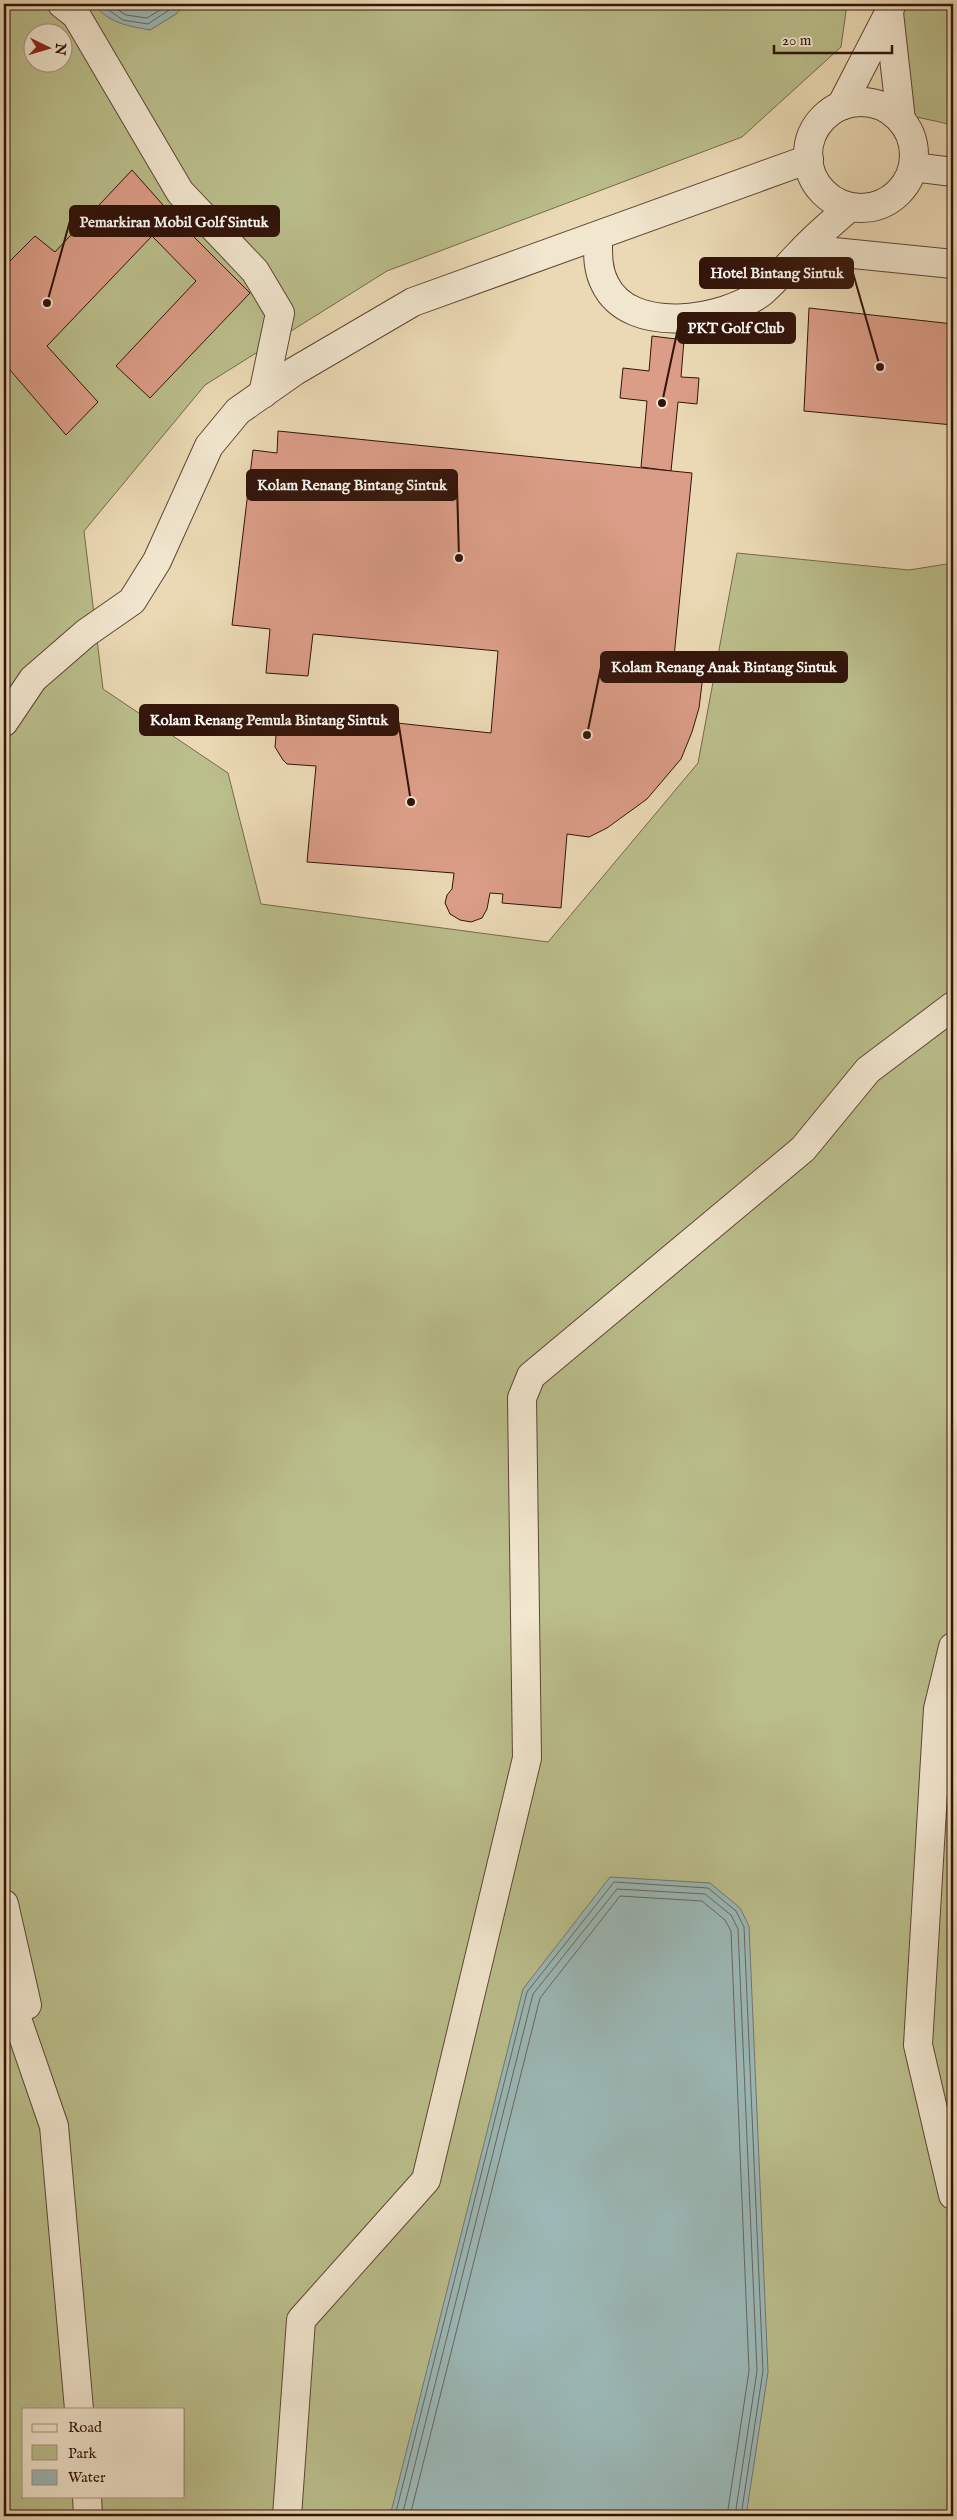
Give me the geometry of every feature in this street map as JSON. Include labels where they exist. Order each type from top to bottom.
[{"type":"lane","points":[[62,4],[76,15],[180,192],[255,271],[280,313],[264,394]]},
{"type":"lane","points":[[841,106],[885,7]]},
{"type":"lane","points":[[885,7],[901,120]]},
{"type":"lane","points":[[857,102],[874,103],[889,110],[901,120],[910,134],[914,151],[913,167],[907,182],[896,195],[882,204],[866,208],[850,207],[834,200],[821,190],[813,176],[809,160],[810,142],[816,127],[827,115],[841,106],[857,102]]},
{"type":"lane","points":[[4,722],[33,679],[86,633],[132,601],[157,561],[209,446],[238,411],[295,371],[413,302],[809,160]]},
{"type":"lane","points":[[913,167],[953,172]]},
{"type":"lane","points":[[598,236],[599,269],[605,286],[628,310],[674,320],[717,314],[761,292],[850,207]]},
{"type":"lane","points":[[804,249],[953,264]]},
{"type":"lane","points":[[287,2516],[301,2320],[426,2180],[527,1758],[522,1398],[531,1376],[803,1149],[868,1070],[953,1006]]},
{"type":"lane","points":[[953,1647],[938,1709],[918,2045],[953,2195]]},
{"type":"lane","points":[[4,1904],[54,2126],[79,2408]]},
{"type":"lane","points":[[4,1981],[54,2126]]},
{"type":"lane","points":[[87,2498],[88,2516]]},
{"type":"green space","points":[[4,4],[847,4],[841,47],[742,137],[387,271],[205,385],[84,531],[103,689],[228,773],[261,904],[548,942],[698,763],[737,553],[909,570],[953,563],[953,2516],[4,2516]]},
{"type":"green space","points":[[903,4],[953,4],[953,125],[912,116],[900,19]]},
{"type":"water","points":[[94,4],[185,4],[176,14],[150,30],[112,20]]},
{"type":"water","points":[[610,1877],[710,1883],[740,1908],[749,1926],[768,2372],[746,2516],[390,2516],[523,1989]]},
{"type":"building","points":[[132,170],[171,214],[250,293],[150,398],[116,366],[196,281],[152,236],[47,346],[98,402],[66,435],[4,363],[4,307],[7,304],[4,301],[4,267],[35,236],[55,252]]},
{"type":"building","points":[[809,308],[953,324],[953,425],[804,411]]},
{"type":"building","points":[[652,336],[684,340],[681,377],[699,378],[697,404],[678,402],[671,471],[641,467],[647,401],[620,398],[623,368],[649,371]]},
{"type":"building","points":[[278,431],[692,473],[674,657],[705,659],[699,708],[692,732],[681,759],[647,799],[607,828],[589,837],[567,834],[561,908],[502,903],[503,894],[490,893],[487,909],[482,918],[471,922],[460,920],[450,914],[445,903],[447,895],[452,889],[454,873],[307,862],[316,766],[287,764],[283,760],[275,747],[276,736],[283,726],[292,719],[303,719],[312,722],[319,729],[321,715],[491,733],[498,651],[313,634],[308,676],[266,673],[270,629],[232,625],[253,450],[277,453]]},
{"type":"place","name":"Pemarkiran Mobil Golf Sintuk","points":[[47,303]]},
{"type":"place","name":"Hotel Bintang Sintuk","points":[[880,367]]},
{"type":"place","name":"PKT Golf Club","points":[[662,403]]},
{"type":"place","name":"Kolam Renang Bintang Sintuk","points":[[459,558]]},
{"type":"place","name":"Kolam Renang Anak Bintang Sintuk","points":[[587,735]]},
{"type":"place","name":"Kolam Renang Pemula Bintang Sintuk","points":[[411,802]]}]
